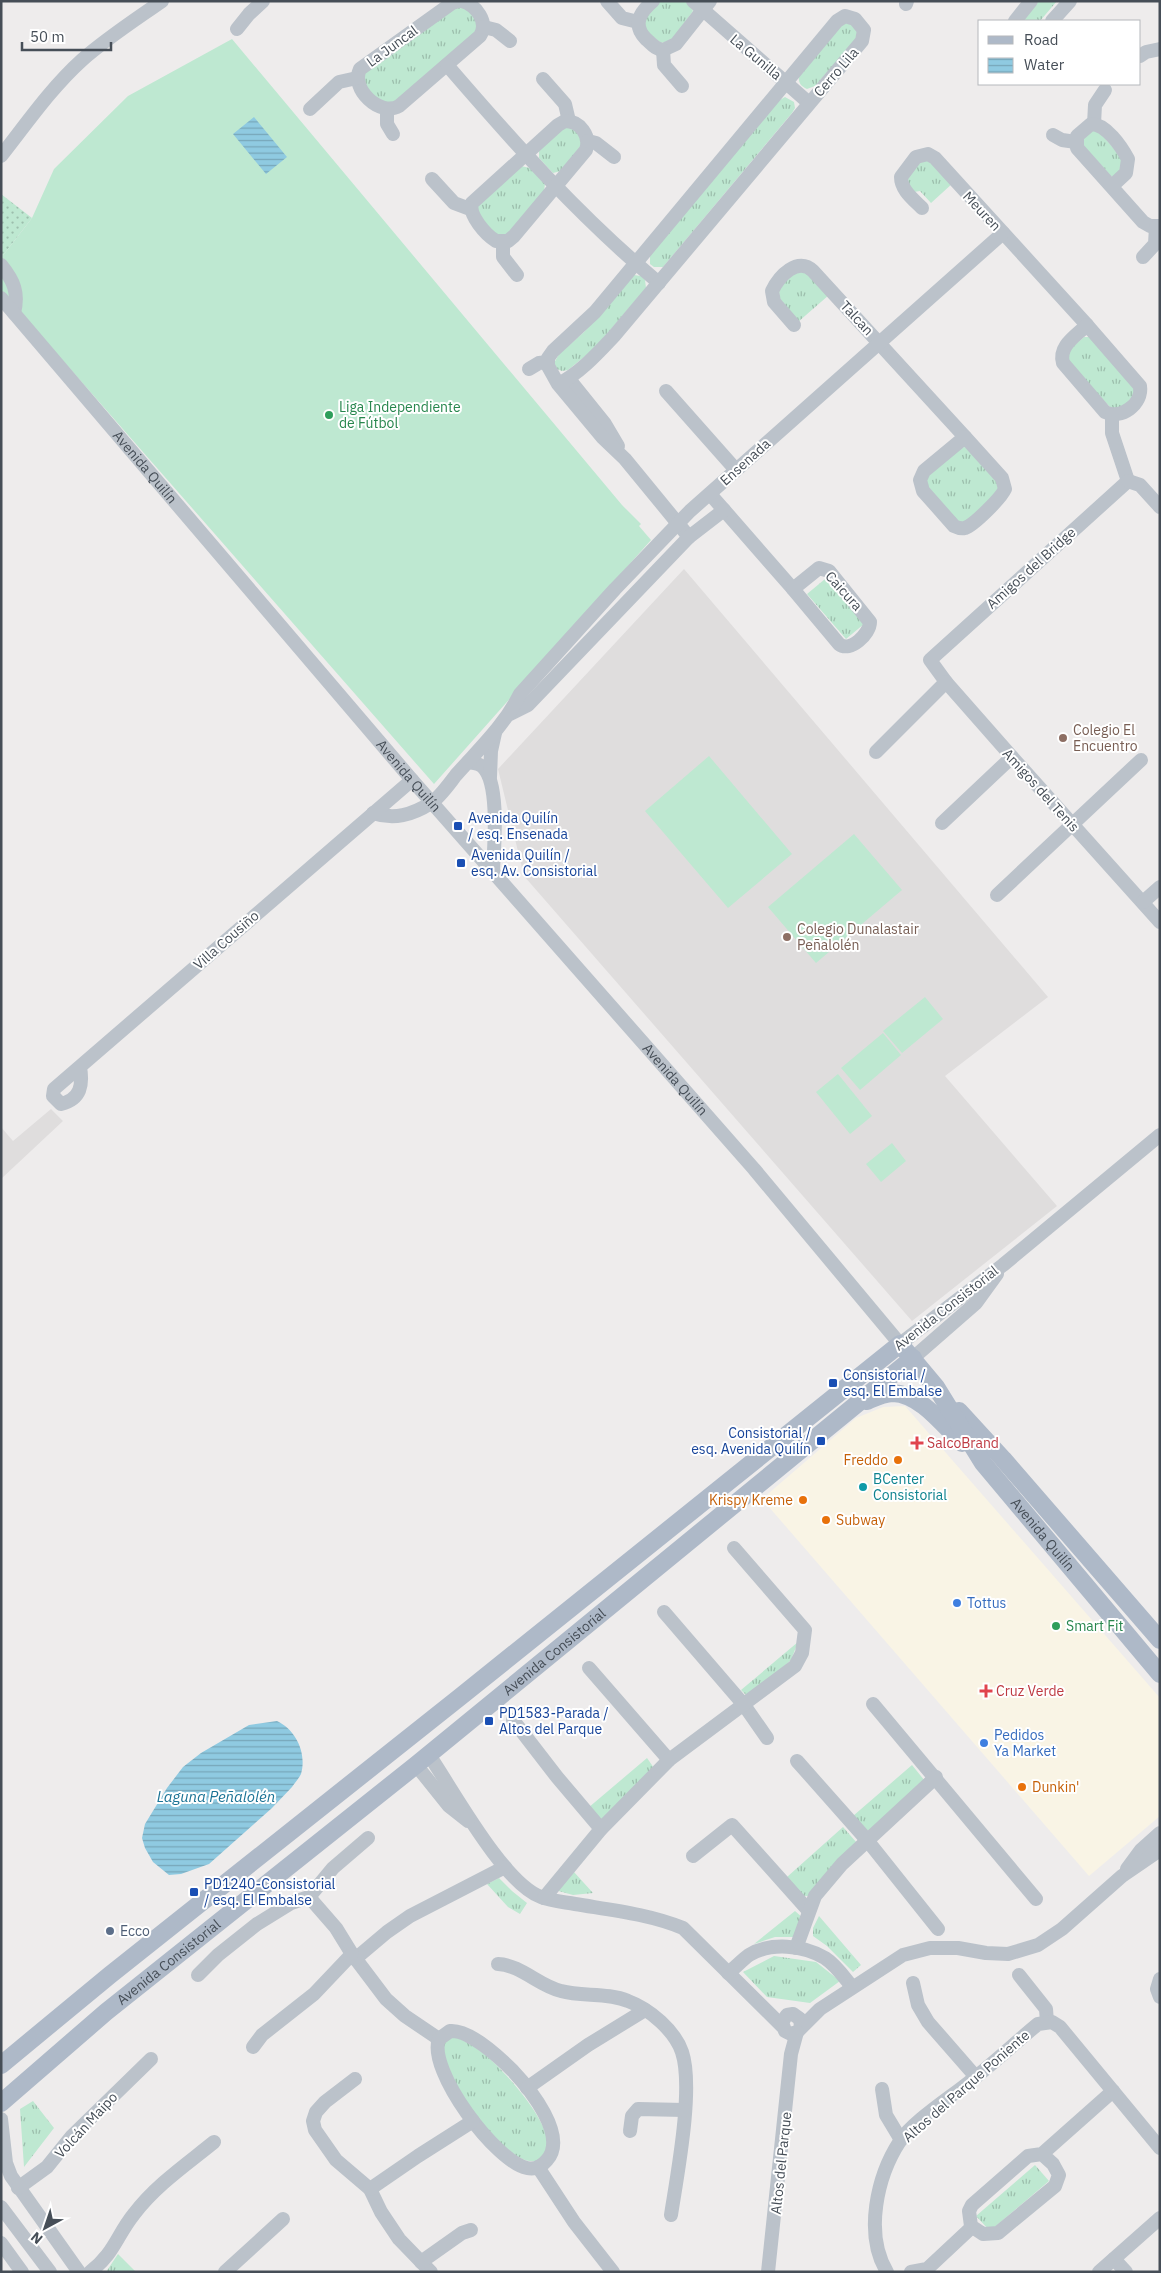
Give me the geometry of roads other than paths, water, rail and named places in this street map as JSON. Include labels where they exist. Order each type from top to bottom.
[{"type":"main road","name":"Avenida Quilín","points":[[900,1344],[1160,1640]]},
{"type":"main road","name":"Avenida Consistorial","points":[[1,2065],[900,1344]]},
{"type":"main road","name":"Avenida Consistorial","points":[[1,2104],[106,2012],[423,1760],[913,1358]]},
{"type":"main road","name":"Avenida Quilín","points":[[936,1387],[983,1463],[1160,1674]]},
{"type":"main road","points":[[853,1407],[886,1394],[894,1393],[910,1397],[925,1408],[983,1463]]},
{"type":"main road","points":[[699,1506],[701,1517],[710,1524]]},
{"type":"main road","points":[[645,1549],[652,1550],[657,1554],[659,1566]]},
{"type":"main road","points":[[268,1849],[277,1850],[284,1855],[286,1863],[284,1871]]},
{"type":"street","points":[[1,156],[50,93],[82,60],[116,32],[162,1]]},
{"type":"street","points":[[237,30],[249,14],[263,1]]},
{"type":"street","name":"La Juncal","points":[[387,110],[374,103],[361,89],[357,78],[360,69],[366,63],[452,3],[460,1],[475,9],[481,17],[484,27]]},
{"type":"street","points":[[606,1],[622,18],[638,22]]},
{"type":"street","points":[[653,1],[643,10],[638,22],[642,34],[654,46],[663,50],[664,65],[682,86]]},
{"type":"street","points":[[1016,20],[1031,1]]},
{"type":"street","points":[[1053,20],[1070,1]]},
{"type":"street","name":"La Gunilla","points":[[663,50],[669,49],[676,44],[702,4],[809,103]]},
{"type":"street","name":"Cerro Lila","points":[[548,362],[553,350],[585,322],[837,22],[845,16],[855,19],[862,26],[864,38],[610,341],[574,373],[571,378],[558,384]]},
{"type":"street","points":[[394,134],[387,124],[387,110],[399,106],[447,65],[477,39],[484,27],[496,30],[510,40]]},
{"type":"street","points":[[1141,55],[1146,52],[1160,50]]},
{"type":"street","points":[[447,65],[555,188],[635,264],[659,283]]},
{"type":"street","points":[[310,109],[339,82],[357,78]]},
{"type":"street","points":[[543,79],[565,104],[569,121]]},
{"type":"street","points":[[1094,124],[1095,104],[1105,90]]},
{"type":"street","points":[[432,179],[454,203],[470,208],[473,215],[492,239],[503,242],[514,236],[584,153],[588,141],[585,132],[576,123],[569,121],[558,126],[474,200],[470,208]]},
{"type":"street","points":[[1094,124],[1084,128],[1077,136],[1076,142],[1080,151],[1142,222],[1158,227],[1155,244],[1143,257]]},
{"type":"street","points":[[1094,124],[1105,130],[1128,158],[1126,173],[1112,186]]},
{"type":"street","points":[[1053,135],[1062,140],[1076,142]]},
{"type":"street","points":[[588,141],[596,143],[614,157]]},
{"type":"street","name":"Meuren","points":[[922,208],[905,191],[901,176],[913,159],[923,154],[935,158],[1140,386],[1140,394],[1126,412],[1112,415]]},
{"type":"street","name":"Ensenada","points":[[432,803],[510,714],[520,694],[615,589],[679,523],[1003,233]]},
{"type":"street","points":[[503,242],[503,258],[516,275]]},
{"type":"street","points":[[1,265],[12,278],[16,290],[17,301],[14,313]]},
{"type":"street","name":"Talcan","points":[[794,324],[774,302],[772,291],[789,270],[796,265],[802,265],[813,271],[880,343],[965,437],[1002,478],[1005,486],[1000,497],[970,526],[963,529],[952,524],[923,491],[920,480],[924,471],[965,437]]},
{"type":"street","name":"Avenida Quilín","points":[[1,298],[412,780],[754,1169],[900,1344]]},
{"type":"street","points":[[1087,325],[1064,348],[1062,360],[1066,368],[1102,409],[1112,415],[1112,433],[1128,481],[1140,485],[1157,500]]},
{"type":"street","points":[[529,369],[539,363],[548,362],[550,371],[558,384],[593,417]]},
{"type":"street","points":[[571,378],[593,417],[689,537]]},
{"type":"street","points":[[666,391],[736,470]]},
{"type":"street","name":"Amigos del Bridge","points":[[933,656],[1128,481]]},
{"type":"street","name":"Caicura","points":[[710,494],[841,646],[846,648],[852,646],[870,628],[869,619],[825,568],[816,570],[793,589]]},
{"type":"street","name":"Ensenada","points":[[510,714],[528,705],[689,537],[724,510]]},
{"type":"street","points":[[615,589],[626,601]]},
{"type":"street","name":"Amigos del Tenis","points":[[933,656],[930,660],[931,665],[1160,922]]},
{"type":"street","points":[[876,752],[946,682]]},
{"type":"street","points":[[493,871],[494,816],[490,777],[491,751],[495,732]]},
{"type":"street","points":[[942,824],[1012,757]]},
{"type":"street","points":[[997,895],[1141,760]]},
{"type":"street","points":[[468,762],[480,765],[490,777]]},
{"type":"street","name":"Villa Cousiño","points":[[80,1068],[412,780]]},
{"type":"street","points":[[373,813],[386,817],[400,817],[432,803]]},
{"type":"street","points":[[1143,902],[1160,887]]},
{"type":"street","name":"Avenida Consistorial","points":[[900,1344],[1003,1265],[1160,1135]]},
{"type":"street","name":"Avenida Consistorial","points":[[913,1358],[976,1303],[1003,1265]]},
{"type":"street","points":[[544,1898],[601,1829],[669,1760],[795,1666],[802,1653],[805,1630],[734,1548]]},
{"type":"street","points":[[664,1612],[744,1705],[767,1738]]},
{"type":"street","points":[[589,1668],[669,1760]]},
{"type":"street","points":[[873,1704],[936,1777],[1036,1899]]},
{"type":"street","points":[[513,1720],[557,1777],[601,1829]]},
{"type":"street","points":[[423,1760],[449,1806],[474,1826],[521,1886],[544,1898],[669,1922],[683,1928],[765,2008],[792,2025],[820,2009],[903,1954],[930,1948],[958,1948],[986,1953],[1008,1954],[1038,1945],[1062,1928],[1122,1876],[1160,1850]]},
{"type":"street","points":[[797,1761],[867,1840],[938,1929]]},
{"type":"street","points":[[796,1948],[808,1910],[815,1896],[842,1864],[936,1777]]},
{"type":"street","points":[[693,1856],[732,1825],[808,1910]]},
{"type":"street","points":[[1122,1876],[1141,1850],[1160,1833]]},
{"type":"street","points":[[198,1975],[218,1955],[257,1924],[291,1903],[310,1897],[332,1868],[368,1838]]},
{"type":"street","points":[[253,2047],[262,2035],[314,1994],[353,1957],[387,1932],[410,1916],[505,1867]]},
{"type":"street","points":[[310,1897],[336,1928],[353,1957],[386,2000],[405,2016],[439,2039]]},
{"type":"street","points":[[728,1973],[749,1955],[773,1947],[796,1948],[824,1958],[839,1971],[852,1987]]},
{"type":"street","points":[[498,1964],[516,1969],[559,1991],[621,1998],[645,2010],[666,2028],[680,2047],[685,2071],[684,2110],[671,2215]]},
{"type":"street","points":[[1018,1975],[1046,2009],[1047,2022],[1060,2026],[1160,2148]]},
{"type":"street","points":[[1160,1979],[1157,1989],[1160,1997]]},
{"type":"street","points":[[913,1983],[918,2005],[928,2022],[976,2077]]},
{"type":"street","points":[[527,2088],[588,2045],[645,2010]]},
{"type":"street","name":"Altos del Parque Poniente","points":[[887,2272],[883,2265],[875,2233],[876,2202],[900,2140],[1038,2024],[1047,2022]]},
{"type":"street","name":"Altos del Parque","points":[[768,2272],[791,2054],[792,2025]]},
{"type":"street","points":[[455,2031],[469,2036],[501,2060],[527,2088],[548,2123],[554,2144],[548,2159],[538,2167],[527,2168],[513,2162],[498,2150],[473,2121],[452,2088],[442,2066],[438,2048],[439,2039],[446,2033],[455,2031]]},
{"type":"street","name":"Volcán Maipo","points":[[18,2188],[47,2167],[72,2136],[151,2059]]},
{"type":"street","points":[[355,2079],[320,2107],[314,2117],[313,2125],[318,2137],[336,2160],[370,2189],[392,2229],[426,2267],[462,2234],[471,2230]]},
{"type":"street","points":[[882,2088],[886,2115],[900,2140]]},
{"type":"street","points":[[1042,2154],[1057,2169],[1059,2180],[1055,2186],[998,2233],[983,2234],[972,2227],[969,2219],[972,2205],[1028,2156],[1042,2154],[1113,2091]]},
{"type":"street","points":[[630,2131],[632,2116],[638,2109],[684,2110]]},
{"type":"street","points":[[1,2119],[6,2163],[18,2188],[79,2272]]},
{"type":"street","points":[[370,2189],[473,2121]]},
{"type":"street","points":[[90,2272],[110,2254],[133,2215],[151,2194],[214,2142]]},
{"type":"street","points":[[538,2167],[574,2222],[613,2272]]},
{"type":"street","points":[[1,2207],[50,2272]]},
{"type":"street","points":[[1099,2272],[1160,2218]]},
{"type":"street","points":[[225,2272],[283,2219]]},
{"type":"street","points":[[911,2272],[926,2270],[972,2227]]},
{"type":"street","points":[[1,2243],[22,2272]]},
{"type":"street","points":[[1114,2259],[1126,2272]]},
{"type":"water","points":[[254,117],[287,157],[266,174],[233,134]]},
{"type":"water","name":"Laguna Peñalolén","points":[[277,1721],[295,1736],[301,1750],[302,1766],[298,1779],[272,1808],[209,1864],[181,1874],[169,1875],[153,1862],[142,1838],[145,1824],[167,1788],[183,1767],[201,1753],[249,1725]]},
{"type":"place","name":"Liga Independiente de Fútbol","points":[[329,415]]},
{"type":"place","name":"Colegio El Encuentro","points":[[1063,738]]},
{"type":"place","name":"Avenida Quilín / esq. Ensenada","points":[[458,826]]},
{"type":"place","name":"Avenida Quilín / esq. Av. Consistorial","points":[[461,863]]},
{"type":"place","name":"Colegio Dunalastair Peñalolén","points":[[787,937]]},
{"type":"place","name":"Consistorial / esq. El Embalse","points":[[833,1383]]},
{"type":"place","name":"Consistorial / esq. Avenida Quilín","points":[[821,1441]]},
{"type":"place","name":"SalcoBrand","points":[[917,1443]]},
{"type":"place","name":"Freddo","points":[[898,1460]]},
{"type":"place","name":"BCenter Consistorial","points":[[863,1487]]},
{"type":"place","name":"Krispy Kreme","points":[[803,1500]]},
{"type":"place","name":"Subway","points":[[826,1520]]},
{"type":"place","name":"Tottus","points":[[957,1603]]},
{"type":"place","name":"Smart Fit","points":[[1056,1626]]},
{"type":"place","name":"Cruz Verde","points":[[986,1691]]},
{"type":"place","name":"PD1583-Parada / Altos del Parque","points":[[489,1721]]},
{"type":"place","name":"Pedidos Ya Market","points":[[984,1743]]},
{"type":"place","name":"Dunkin'","points":[[1022,1787]]},
{"type":"place","name":"PD1240-Consistorial / esq. El Embalse","points":[[194,1892]]},
{"type":"place","name":"Ecco","points":[[110,1931]]}]
